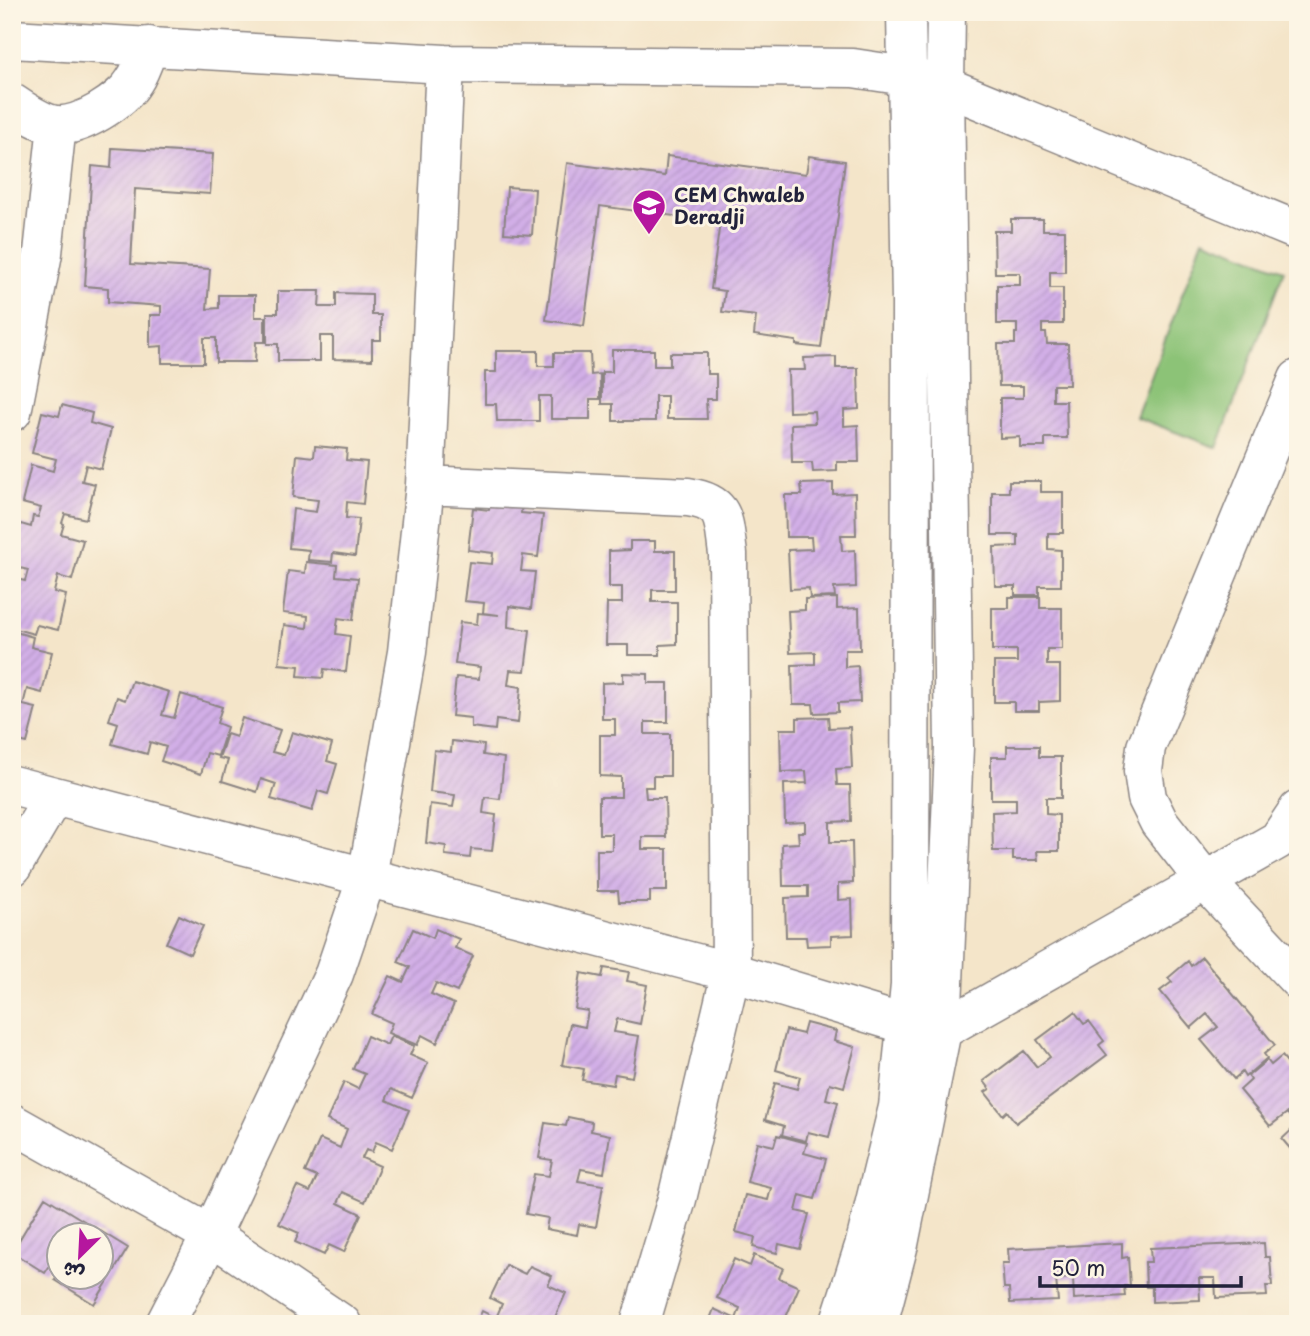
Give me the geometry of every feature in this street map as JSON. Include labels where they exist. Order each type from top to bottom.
[{"type":"street","points":[[839,1324],[865,1242],[898,1107],[924,1027],[910,985],[911,302],[906,12]]},
{"type":"street","points":[[878,1324],[905,1219],[954,747],[944,86],[946,12]]},
{"type":"street","points":[[12,39],[445,64],[853,68],[906,76],[944,86],[1298,231]]},
{"type":"street","points":[[12,103],[31,115],[57,125],[85,119],[112,105],[134,82],[149,46]]},
{"type":"street","points":[[165,1324],[211,1235],[334,974],[367,877],[407,652],[425,485],[445,64]]},
{"type":"street","points":[[12,412],[43,253],[57,125]]},
{"type":"street","points":[[1298,379],[1146,747],[1143,771],[1147,797],[1159,822],[1206,882],[1298,980]]},
{"type":"street","points":[[425,485],[688,497],[705,500],[719,510],[723,522],[728,554],[732,972],[677,1199],[639,1324]]},
{"type":"street","points":[[12,785],[732,972],[924,1027],[1206,882],[1278,840],[1298,810]]},
{"type":"street","points":[[12,867],[54,796]]},
{"type":"street","points":[[12,1123],[211,1235],[342,1324]]},
{"type":"green space","points":[[1203,239],[1284,270],[1217,448],[1136,417]]},
{"type":"building","points":[[112,148],[213,154],[210,194],[135,189],[131,264],[210,269],[207,309],[219,308],[219,295],[255,295],[255,317],[265,317],[265,342],[256,342],[255,362],[216,362],[216,338],[204,338],[204,363],[162,363],[162,346],[150,347],[150,315],[161,315],[161,306],[108,302],[108,288],[85,286],[92,166],[111,168]]},
{"type":"building","points":[[667,156],[806,174],[809,156],[845,161],[821,348],[796,345],[796,341],[754,335],[756,316],[722,312],[725,291],[711,289],[720,222],[600,206],[584,326],[546,320],[567,163],[665,176]]},
{"type":"building","points":[[507,187],[535,189],[532,235],[504,233]]},
{"type":"building","points":[[1011,219],[1043,219],[1043,230],[1065,230],[1065,272],[1050,272],[1050,288],[1063,288],[1063,324],[1042,324],[1042,333],[1046,333],[1047,344],[1068,344],[1069,385],[1053,385],[1053,401],[1066,401],[1067,438],[1045,438],[1045,447],[1020,447],[1020,437],[1000,438],[1000,398],[1023,398],[1023,386],[999,386],[998,344],[1015,344],[1017,324],[997,324],[997,285],[1020,285],[1020,273],[995,273],[994,231],[1011,231]]},
{"type":"building","points":[[278,291],[320,291],[319,307],[336,307],[336,293],[372,294],[372,315],[381,315],[381,340],[372,340],[372,360],[333,359],[333,336],[320,336],[320,361],[278,361],[278,344],[267,344],[267,313],[278,313]]},
{"type":"building","points":[[612,350],[654,350],[654,366],[670,366],[670,353],[707,353],[707,374],[716,374],[716,399],[706,399],[707,419],[667,419],[667,396],[655,396],[655,421],[613,421],[613,404],[602,404],[602,372],[612,372]]},
{"type":"building","points":[[496,351],[538,351],[538,366],[554,366],[554,353],[590,353],[591,375],[600,374],[600,399],[590,399],[590,419],[551,419],[551,396],[539,396],[539,421],[497,421],[496,404],[485,404],[485,372],[496,372]]},
{"type":"building","points":[[836,357],[836,368],[858,368],[859,409],[844,410],[844,426],[858,425],[859,462],[837,462],[837,471],[813,472],[812,463],[792,463],[791,424],[815,423],[814,411],[789,412],[788,370],[805,370],[804,358]]},
{"type":"building","points":[[62,405],[92,413],[90,423],[111,429],[101,469],[86,465],[82,481],[95,484],[86,519],[65,514],[62,523],[61,534],[83,540],[72,580],[58,576],[54,592],[66,595],[58,630],[37,625],[34,634],[12,628],[12,578],[25,581],[28,570],[12,566],[12,530],[14,522],[31,527],[33,516],[38,517],[41,508],[22,503],[31,465],[53,471],[56,459],[32,453],[42,412],[59,416]]},
{"type":"building","points":[[315,446],[347,449],[346,460],[367,462],[363,504],[347,502],[346,518],[359,519],[355,556],[333,553],[332,562],[308,560],[309,550],[289,548],[293,509],[316,512],[318,500],[293,497],[297,455],[314,457]]},
{"type":"building","points":[[1009,481],[1041,481],[1041,492],[1063,492],[1063,533],[1048,533],[1048,549],[1061,550],[1061,586],[1039,586],[1039,595],[1015,595],[1015,586],[995,586],[994,547],[1018,546],[1018,535],[992,535],[992,492],[1009,492]]},
{"type":"building","points":[[833,483],[833,494],[855,493],[856,535],[841,535],[842,551],[855,550],[856,587],[834,588],[835,597],[810,598],[809,588],[790,589],[788,550],[812,549],[811,537],[786,537],[785,495],[802,495],[801,484]]},
{"type":"building","points":[[491,499],[522,502],[521,513],[543,515],[538,557],[523,555],[521,571],[535,572],[531,609],[509,606],[508,627],[530,630],[525,671],[510,670],[508,685],[521,687],[518,723],[496,720],[495,730],[471,727],[471,718],[452,716],[456,677],[479,679],[480,667],[455,664],[460,622],[477,624],[478,613],[499,615],[483,613],[484,603],[464,601],[469,562],[492,564],[493,553],[468,550],[473,508],[489,510]]},
{"type":"building","points":[[630,541],[655,541],[655,551],[675,551],[675,590],[652,590],[652,602],[677,602],[677,644],[660,645],[660,655],[628,655],[628,645],[606,645],[607,603],[622,603],[622,587],[609,587],[609,551],[630,550]]},
{"type":"building","points":[[306,562],[337,565],[336,576],[358,578],[353,620],[338,618],[336,634],[350,636],[346,672],[324,669],[323,678],[298,676],[299,666],[279,664],[284,625],[307,628],[308,616],[283,613],[288,571],[305,573]]},
{"type":"building","points":[[1009,597],[1040,597],[1040,608],[1062,608],[1062,649],[1047,649],[1047,665],[1060,665],[1060,701],[1039,702],[1039,711],[1014,711],[1014,702],[994,702],[994,662],[1017,662],[1017,650],[992,650],[992,608],[1009,608]]},
{"type":"building","points":[[837,598],[837,609],[859,608],[860,650],[845,650],[845,667],[858,666],[860,702],[838,703],[838,712],[814,713],[813,704],[793,704],[792,665],[815,664],[815,652],[790,653],[788,611],[805,610],[805,599]]},
{"type":"building","points":[[12,631],[33,637],[31,647],[52,652],[42,693],[27,689],[23,705],[36,708],[27,743],[12,739]]},
{"type":"building","points":[[623,673],[648,674],[648,683],[668,683],[668,722],[645,722],[645,734],[670,734],[670,776],[653,776],[653,787],[645,787],[646,798],[665,798],[666,837],[642,837],[642,849],[667,849],[667,891],[650,891],[650,902],[619,902],[618,891],[597,891],[597,850],[612,850],[612,834],[599,834],[599,797],[621,797],[621,777],[600,776],[600,735],[615,735],[615,719],[602,719],[602,683],[623,682]]},
{"type":"building","points":[[132,681],[169,692],[162,715],[174,718],[181,694],[222,707],[217,723],[227,727],[218,756],[207,753],[201,774],[161,761],[166,747],[150,742],[147,754],[112,744],[118,723],[109,720],[117,697],[125,700]]},
{"type":"building","points":[[828,717],[829,728],[850,727],[852,768],[836,769],[837,785],[850,785],[851,821],[830,822],[830,842],[852,842],[853,883],[838,884],[838,900],[852,899],[853,935],[831,936],[831,945],[807,946],[806,937],[786,937],[785,898],[808,897],[808,886],[783,886],[782,844],[799,843],[798,832],[805,832],[805,822],[785,823],[784,784],[807,783],[806,771],[781,772],[780,729],[797,729],[797,718]]},
{"type":"building","points":[[242,718],[280,730],[272,752],[284,755],[292,732],[332,744],[327,761],[337,764],[328,794],[318,791],[312,811],[271,799],[276,784],[261,779],[257,792],[222,781],[228,760],[219,758],[227,734],[236,737]]},
{"type":"building","points":[[452,741],[484,745],[483,755],[504,758],[500,799],[485,797],[483,813],[496,815],[492,851],[471,849],[470,858],[445,855],[446,846],[426,843],[430,804],[453,807],[455,795],[430,792],[434,750],[451,752]]},
{"type":"building","points":[[1007,746],[1039,746],[1039,757],[1061,757],[1061,798],[1046,798],[1046,814],[1059,815],[1059,851],[1037,851],[1038,860],[1013,860],[1013,851],[993,851],[992,812],[1016,811],[1016,799],[991,799],[991,757],[1007,757]]},
{"type":"building","points":[[179,915],[203,926],[190,954],[166,943]]},
{"type":"building","points":[[413,929],[433,938],[436,929],[459,939],[455,948],[473,956],[457,992],[436,983],[431,994],[454,1004],[437,1043],[422,1035],[417,1045],[388,1033],[392,1023],[372,1014],[390,976],[403,982],[410,967],[398,962]]},
{"type":"building","points":[[1202,957],[1275,1045],[1264,1054],[1267,1058],[1245,1077],[1242,1072],[1234,1079],[1201,1040],[1218,1027],[1207,1014],[1191,1028],[1160,991],[1172,982],[1168,978],[1188,961],[1191,966]]},
{"type":"building","points":[[604,968],[629,972],[627,981],[647,985],[640,1024],[617,1019],[614,1032],[639,1036],[632,1077],[615,1074],[613,1085],[582,1080],[584,1069],[562,1065],[570,1024],[585,1027],[588,1011],[575,1009],[581,973],[602,977]]},
{"type":"building","points":[[1075,1012],[1084,1024],[1089,1021],[1104,1041],[1099,1045],[1107,1055],[1016,1123],[1007,1111],[1003,1115],[985,1092],[990,1089],[984,1081],[1024,1051],[1037,1067],[1050,1057],[1037,1040]]},
{"type":"building","points":[[806,1023],[836,1031],[834,1041],[855,1047],[844,1087],[830,1083],[826,1099],[838,1102],[829,1137],[808,1132],[806,1141],[782,1135],[784,1126],[765,1120],[775,1083],[797,1089],[800,1077],[776,1070],[786,1030],[803,1034]]},
{"type":"building","points":[[367,1036],[387,1045],[391,1036],[414,1046],[410,1055],[428,1063],[412,1098],[391,1089],[386,1100],[409,1110],[392,1149],[376,1142],[372,1152],[366,1150],[362,1158],[380,1166],[365,1202],[343,1192],[338,1203],[361,1214],[344,1252],[329,1245],[324,1255],[295,1242],[299,1233],[279,1224],[297,1186],[310,1192],[317,1177],[305,1172],[320,1139],[340,1148],[347,1129],[327,1120],[344,1082],[358,1089],[365,1074],[353,1069]]},
{"type":"building","points":[[1282,1056],[1298,1075],[1298,1158],[1282,1139],[1297,1125],[1287,1113],[1270,1126],[1240,1090],[1251,1080],[1248,1076],[1267,1060],[1271,1065]]},
{"type":"building","points":[[568,1117],[592,1122],[591,1131],[610,1135],[604,1173],[581,1169],[578,1181],[603,1185],[596,1227],[579,1224],[577,1235],[546,1229],[548,1218],[526,1214],[534,1174],[549,1176],[552,1160],[539,1158],[545,1123],[566,1126]]},
{"type":"building","points":[[777,1135],[807,1143],[804,1153],[826,1159],[815,1199],[800,1195],[796,1211],[809,1214],[800,1249],[779,1244],[777,1253],[753,1247],[755,1237],[736,1232],[745,1195],[768,1200],[771,1188],[747,1182],[757,1142],[774,1146]]},
{"type":"building","points":[[45,1197],[82,1220],[46,1220],[45,1273],[12,1252]]},
{"type":"building","points":[[116,1241],[128,1248],[116,1268]]},
{"type":"building","points":[[1122,1243],[1122,1258],[1128,1257],[1130,1286],[1124,1286],[1125,1296],[1074,1299],[1073,1278],[1056,1279],[1058,1301],[1010,1303],[1009,1288],[1004,1288],[1002,1263],[1009,1263],[1008,1249]]},
{"type":"building","points":[[1264,1243],[1265,1257],[1270,1257],[1272,1286],[1266,1286],[1267,1296],[1216,1298],[1215,1278],[1199,1278],[1200,1300],[1152,1302],[1152,1287],[1146,1287],[1145,1262],[1151,1262],[1150,1248]]},
{"type":"building","points":[[754,1255],[783,1268],[779,1278],[799,1287],[783,1324],[768,1319],[766,1324],[708,1324],[714,1309],[736,1319],[740,1308],[717,1298],[734,1259],[750,1266]]},
{"type":"building","points":[[506,1265],[525,1274],[530,1266],[552,1276],[548,1285],[566,1293],[552,1324],[539,1324],[528,1319],[526,1324],[476,1324],[482,1311],[496,1318],[502,1304],[490,1298]]},
{"type":"building","points":[[71,1290],[102,1290],[94,1304]]},
{"type":"place","name":"CEM Chwaleb Deradji","points":[[649,236]]}]
